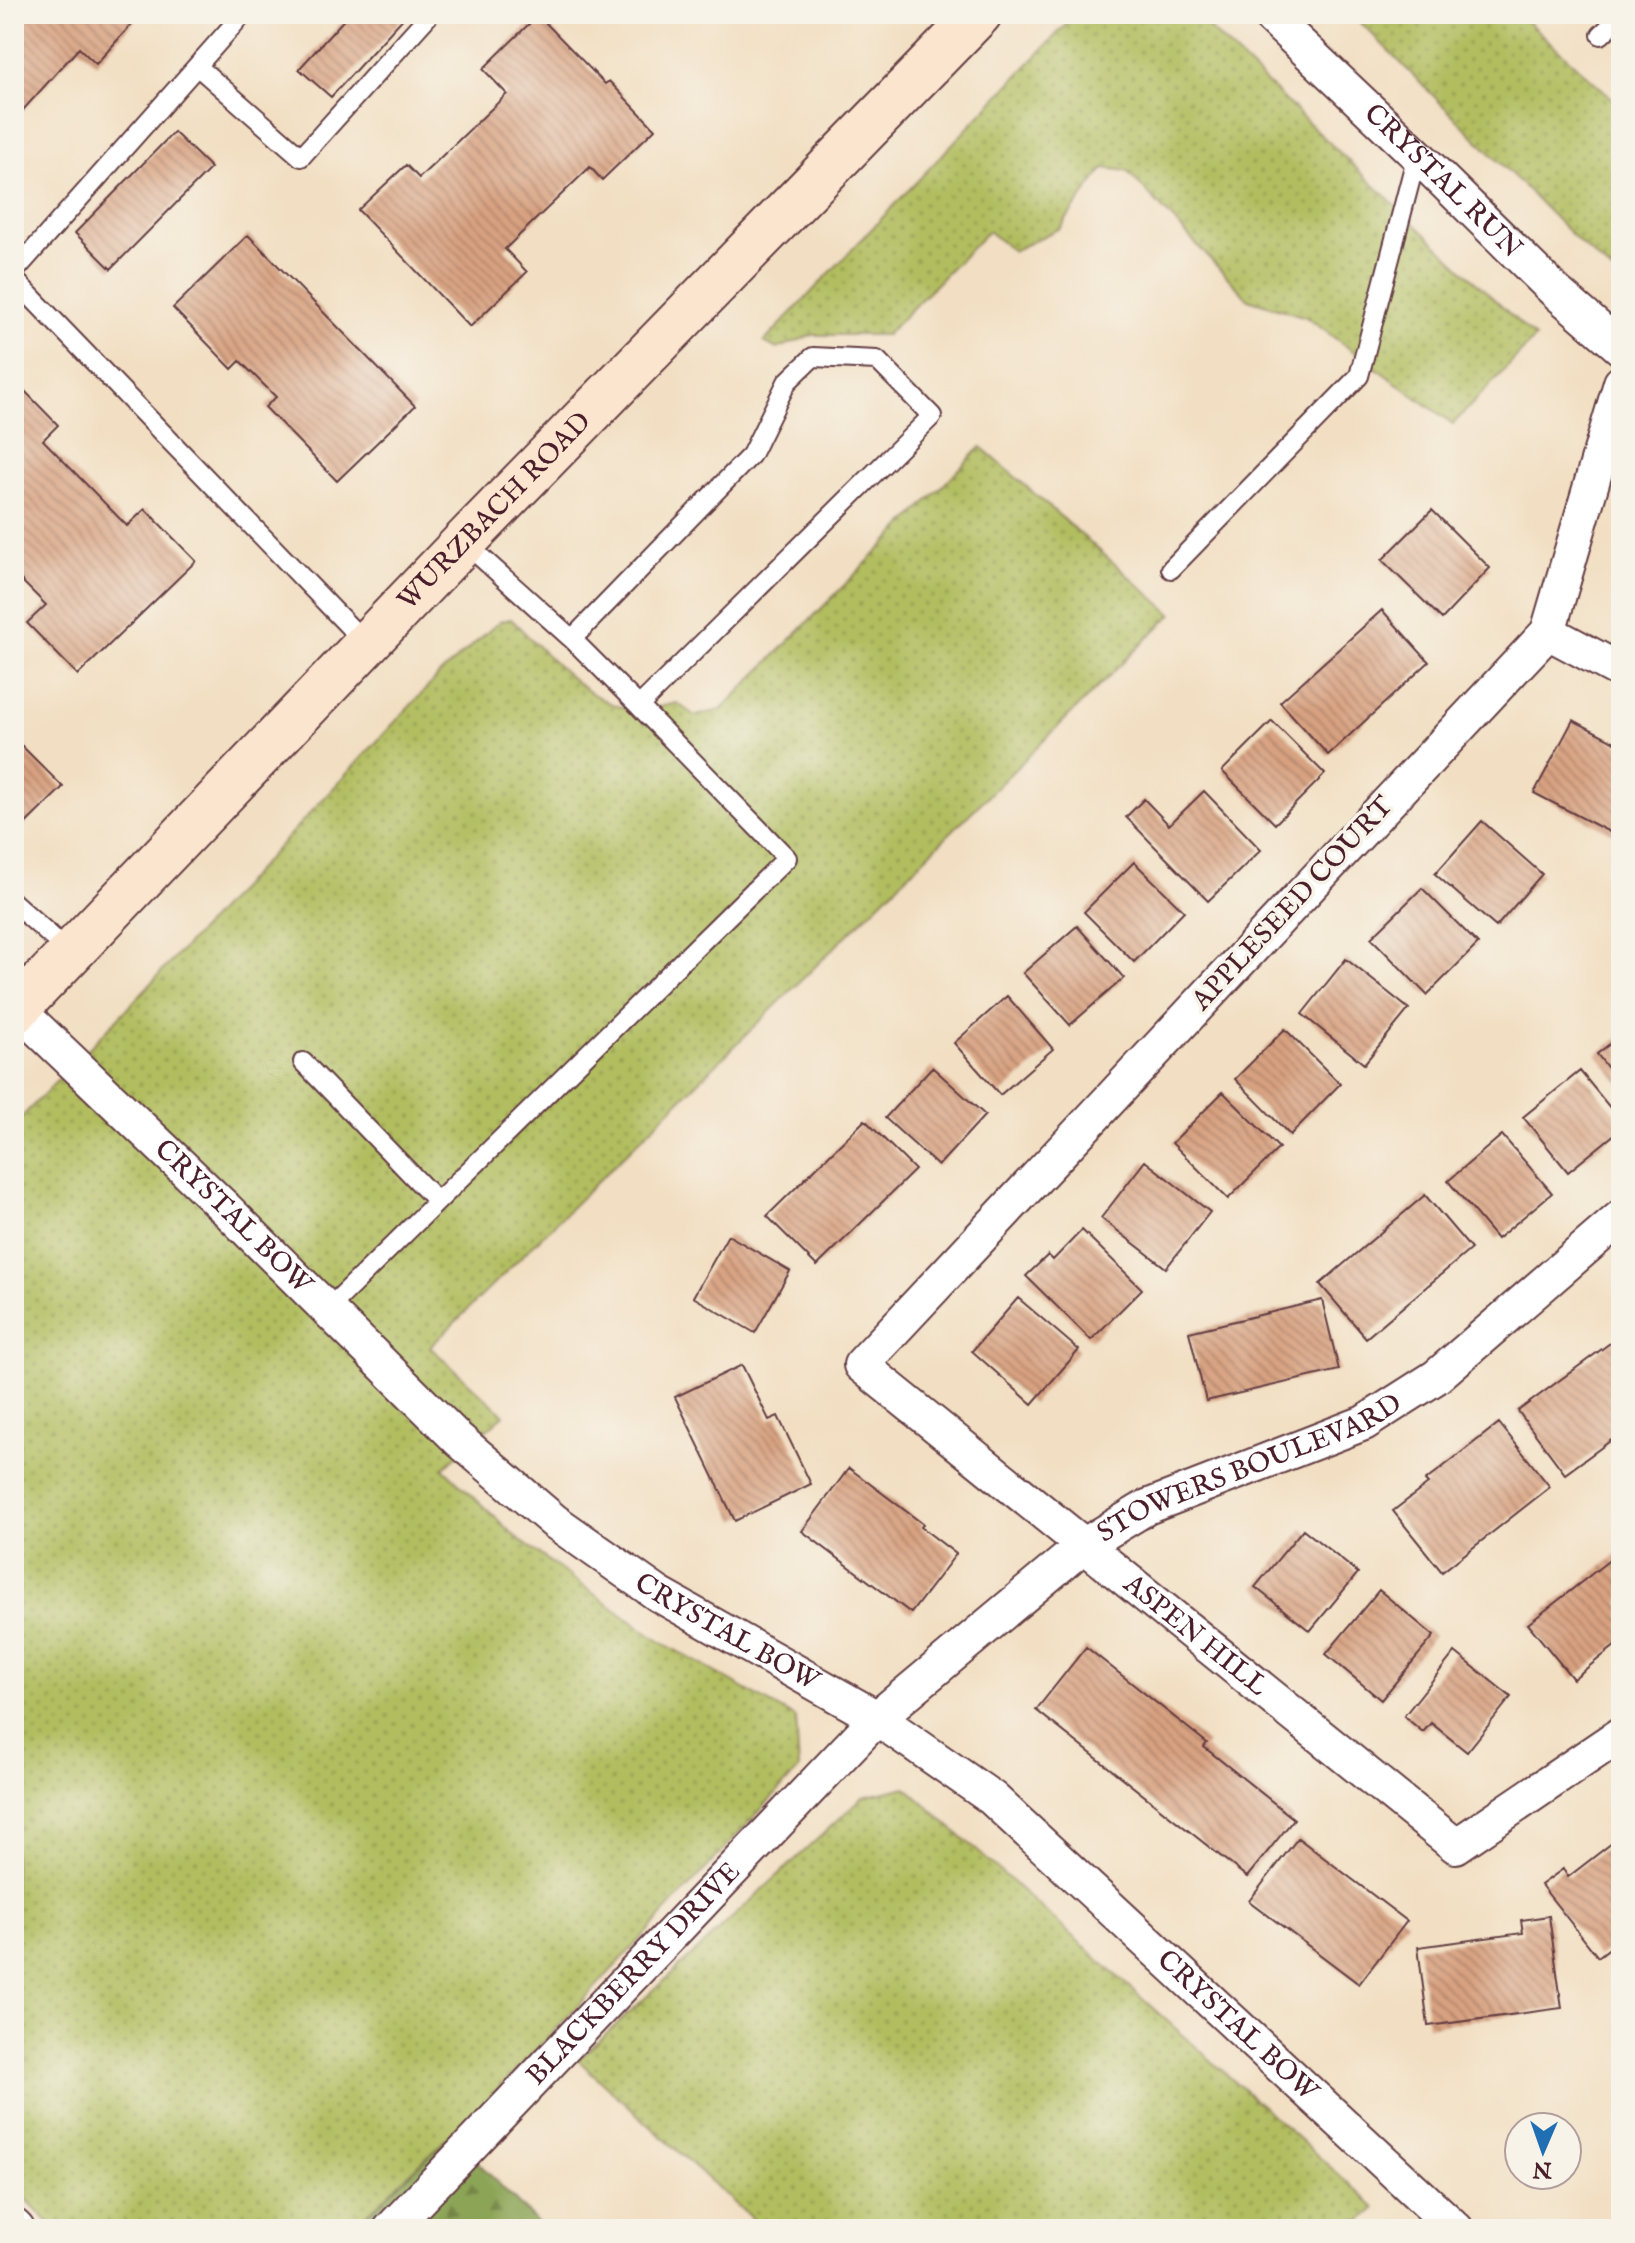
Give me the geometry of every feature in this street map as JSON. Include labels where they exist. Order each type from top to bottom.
[{"type":"main road","name":"WURZBACH ROAD","points":[[16,1010],[464,542],[979,14]]},
{"type":"street","name":"CRYSTAL RUN","points":[[1268,14],[1554,290],[1621,348]]},
{"type":"street","name":"APPLESEED COURT","points":[[861,1365],[1548,632],[1621,383]]},
{"type":"street","points":[[1548,632],[1621,671]]},
{"type":"street","name":"CRYSTAL BOW","points":[[16,1010],[222,1205],[458,1439],[554,1521],[658,1594],[877,1718],[992,1798],[1456,2229]]},
{"type":"street","name":"STOWERS BOULEVARD","points":[[877,1718],[1083,1546],[1147,1507],[1364,1423],[1436,1377],[1621,1217]]},
{"type":"street","name":"ASPEN HILL","points":[[861,1365],[1456,1846],[1621,1734]]},
{"type":"street","name":"BLACKBERRY DRIVE","points":[[391,2229],[877,1718]]},
{"type":"lane","points":[[14,272],[243,14]]},
{"type":"lane","points":[[197,66],[301,157],[430,14]]},
{"type":"lane","points":[[1601,35],[1621,16]]},
{"type":"lane","points":[[1171,569],[1359,376],[1417,155]]},
{"type":"lane","points":[[14,279],[367,645]]},
{"type":"lane","points":[[572,639],[751,455],[787,382],[813,357],[877,360],[932,416],[639,706]]},
{"type":"lane","points":[[327,1310],[787,858],[572,639],[464,542]]},
{"type":"lane","points":[[14,903],[70,953]]},
{"type":"lane","points":[[303,1062],[437,1201]]},
{"type":"green space","points":[[1076,14],[1194,14],[1535,338],[1453,424],[1306,317],[1248,299],[1127,171],[1104,168],[1060,228],[1013,251],[988,231],[886,335],[812,335],[777,349],[764,342]]},
{"type":"green space","points":[[1352,14],[1519,14],[1621,106],[1621,280],[1580,243]]},
{"type":"green space","points":[[981,447],[1172,614],[430,1347],[504,1415],[443,1468],[517,1538],[656,1639],[796,1718],[799,1769],[518,2070],[352,2229],[55,2229],[14,2186],[14,1125],[440,674],[500,621],[511,619],[562,670],[606,701],[635,709],[677,703],[695,716],[721,710]]},
{"type":"green space","points":[[906,1787],[1376,2208],[1351,2229],[763,2229],[578,2060],[863,1797]]},
{"type":"green space","points":[[451,2135],[543,2229],[352,2229]]},
{"type":"building","points":[[14,14],[141,14],[96,64],[79,48],[14,120]]},
{"type":"building","points":[[349,14],[407,14],[331,97],[299,69]]},
{"type":"building","points":[[538,15],[605,84],[609,81],[655,129],[602,180],[590,167],[505,249],[527,272],[470,327],[358,210],[406,165],[419,178],[507,94],[483,69]]},
{"type":"building","points":[[174,132],[211,168],[111,269],[75,233]]},
{"type":"building","points":[[248,235],[415,406],[337,481],[265,407],[276,397],[240,361],[232,369],[173,308]]},
{"type":"building","points":[[14,380],[58,425],[43,440],[127,526],[145,509],[196,561],[78,675],[27,623],[46,605],[14,573]]},
{"type":"building","points":[[1432,510],[1490,568],[1442,619],[1382,560]]},
{"type":"building","points":[[1382,610],[1429,662],[1328,755],[1280,702]]},
{"type":"building","points":[[1573,720],[1621,745],[1621,838],[1534,793]]},
{"type":"building","points":[[1272,721],[1325,774],[1275,824],[1222,771]]},
{"type":"building","points":[[14,738],[63,787],[14,835]]},
{"type":"building","points":[[1204,791],[1261,850],[1208,901],[1126,817],[1144,799],[1169,825]]},
{"type":"building","points":[[1482,821],[1542,874],[1496,927],[1435,874]]},
{"type":"building","points":[[1134,862],[1184,911],[1134,962],[1084,912]]},
{"type":"building","points":[[1422,888],[1478,944],[1427,995],[1371,938]]},
{"type":"building","points":[[1077,926],[1124,978],[1070,1025],[1023,973]]},
{"type":"building","points":[[1346,959],[1409,1009],[1364,1064],[1302,1014]]},
{"type":"building","points":[[1007,996],[1053,1049],[1000,1095],[954,1043]]},
{"type":"building","points":[[1285,1029],[1340,1084],[1290,1135],[1235,1079]]},
{"type":"building","points":[[1621,1035],[1621,1085],[1597,1054]]},
{"type":"building","points":[[932,1067],[985,1115],[938,1166],[885,1118]]},
{"type":"building","points":[[1580,1071],[1621,1121],[1621,1129],[1568,1172],[1523,1117]]},
{"type":"building","points":[[1223,1092],[1279,1148],[1228,1199],[1172,1143]]},
{"type":"building","points":[[865,1120],[915,1170],[817,1266],[767,1216]]},
{"type":"building","points":[[1502,1135],[1552,1193],[1497,1239],[1448,1181]]},
{"type":"building","points":[[1145,1161],[1210,1212],[1166,1268],[1101,1218]]},
{"type":"building","points":[[1425,1195],[1471,1249],[1366,1338],[1320,1284]]},
{"type":"building","points":[[1082,1230],[1142,1289],[1091,1340],[1026,1276],[1048,1255],[1053,1260]]},
{"type":"building","points":[[728,1235],[790,1271],[755,1333],[693,1297]]},
{"type":"building","points":[[1018,1298],[1079,1350],[1032,1404],[972,1351]]},
{"type":"building","points":[[1322,1300],[1339,1370],[1206,1401],[1189,1332]]},
{"type":"building","points":[[1621,1335],[1621,1433],[1565,1474],[1518,1411]]},
{"type":"building","points":[[742,1365],[769,1420],[778,1416],[811,1484],[735,1521],[675,1397]]},
{"type":"building","points":[[1499,1423],[1550,1487],[1442,1572],[1393,1511],[1428,1484],[1425,1481]]},
{"type":"building","points":[[849,1468],[923,1524],[921,1527],[956,1554],[911,1613],[802,1531]]},
{"type":"building","points":[[1303,1529],[1358,1573],[1310,1631],[1255,1587]]},
{"type":"building","points":[[1621,1551],[1621,1641],[1573,1679],[1528,1624]]},
{"type":"building","points":[[1379,1590],[1434,1636],[1381,1700],[1326,1654]]},
{"type":"building","points":[[1086,1647],[1207,1743],[1204,1747],[1294,1819],[1247,1877],[1036,1710]]},
{"type":"building","points":[[1455,1652],[1511,1697],[1467,1752],[1431,1723],[1423,1732],[1404,1716]]},
{"type":"building","points":[[1621,1836],[1621,1939],[1598,1957],[1541,1885],[1563,1869],[1568,1877]]},
{"type":"building","points":[[1298,1838],[1407,1921],[1359,1984],[1249,1901]]},
{"type":"building","points":[[1549,1916],[1562,2008],[1428,2026],[1418,1947],[1523,1933],[1521,1920]]}]
